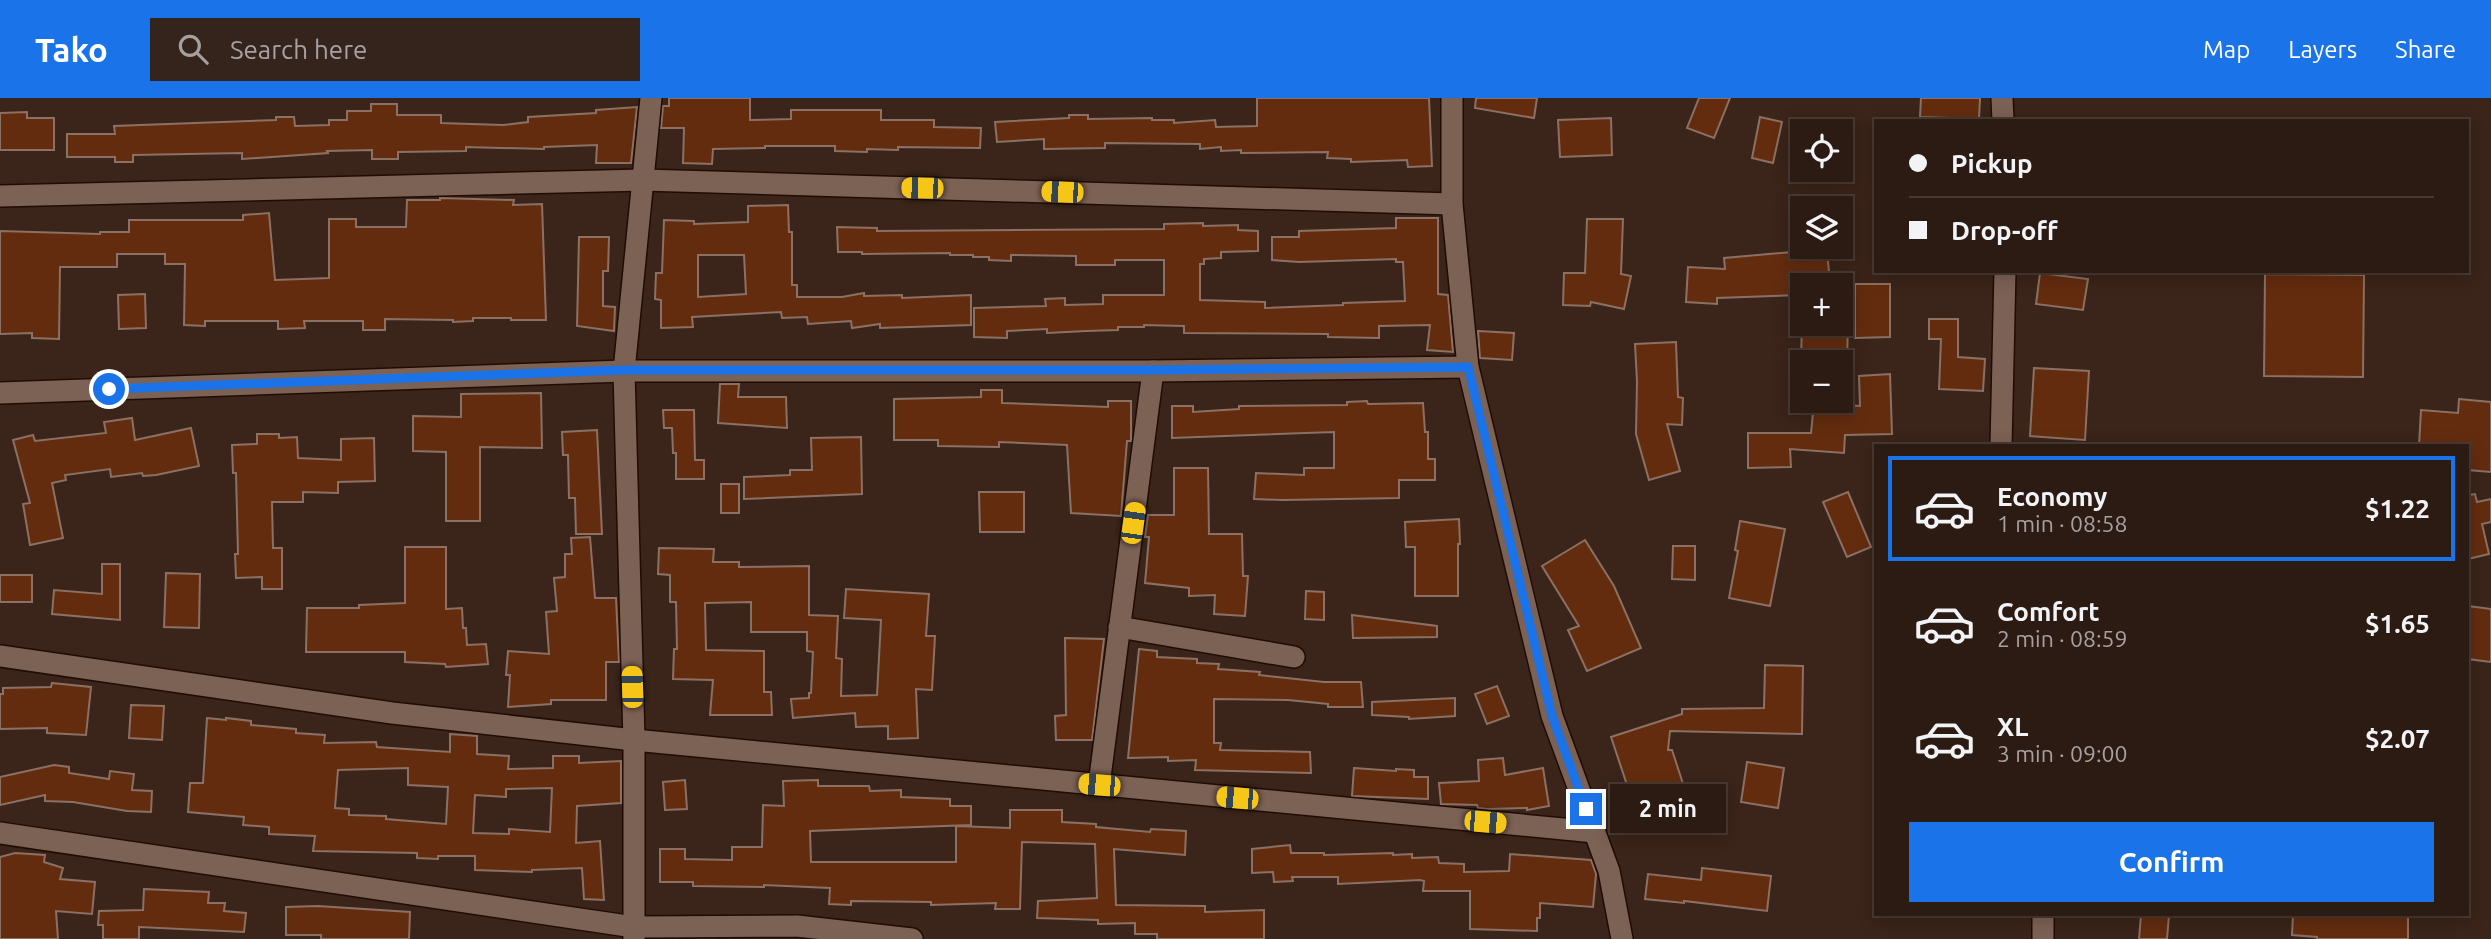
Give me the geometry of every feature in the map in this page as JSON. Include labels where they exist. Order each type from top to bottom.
[{"type":"street","points":[[634,933],[634,740],[624,370],[651,98]]},
{"type":"street","points":[[1452,98],[1452,204],[1468,367],[1552,716],[1609,871],[1622,939]]},
{"type":"street","points":[[2002,98],[2003,119]]},
{"type":"street","points":[[0,196],[643,180],[1452,204]]},
{"type":"street","points":[[2001,444],[2005,273]]},
{"type":"street","points":[[0,393],[624,370],[1468,367]]},
{"type":"street","points":[[1099,785],[1153,370]]},
{"type":"street","points":[[1119,627],[1294,657]]},
{"type":"street","points":[[0,656],[392,713],[634,740],[1595,832]]},
{"type":"street","points":[[0,833],[634,933],[797,933],[912,939]]},
{"type":"street","points":[[2043,916],[2046,939]]},
{"type":"building","points":[[669,98],[750,98],[750,120],[791,119],[791,110],[881,110],[881,120],[934,120],[934,127],[981,128],[980,148],[898,147],[898,150],[867,149],[867,152],[835,151],[835,146],[765,146],[713,149],[712,164],[683,163],[684,128],[661,128],[663,106],[669,106]]},
{"type":"building","points":[[1257,98],[1429,98],[1432,166],[1408,167],[1407,160],[1351,162],[1351,159],[1327,158],[1328,152],[1241,153],[1241,150],[1221,151],[1221,147],[1200,149],[1200,144],[1105,143],[1105,148],[1044,149],[1044,139],[997,142],[995,122],[1069,118],[1069,115],[1088,115],[1088,119],[1152,118],[1174,120],[1174,123],[1215,120],[1216,127],[1257,126]]},
{"type":"building","points":[[1476,98],[1537,98],[1534,118],[1475,108]]},
{"type":"building","points":[[1699,98],[1730,98],[1714,138],[1687,128]]},
{"type":"building","points":[[1921,98],[1980,98],[1979,119],[1920,117]]},
{"type":"building","points":[[371,104],[397,104],[397,115],[441,115],[441,123],[503,125],[528,122],[528,117],[596,113],[596,110],[637,107],[631,163],[596,163],[597,145],[544,149],[466,147],[466,151],[398,152],[398,159],[372,159],[372,150],[327,151],[328,153],[242,159],[242,153],[133,155],[133,162],[115,162],[115,157],[67,157],[67,134],[115,134],[114,126],[276,120],[276,117],[294,117],[295,126],[329,125],[329,120],[347,120],[347,111],[371,111]]},
{"type":"building","points":[[27,112],[27,118],[54,118],[54,150],[0,150],[0,113]]},
{"type":"building","points":[[1760,117],[1782,122],[1773,163],[1752,158]]},
{"type":"building","points":[[1611,118],[1612,155],[1560,157],[1558,120]]},
{"type":"building","points":[[407,200],[514,200],[513,205],[542,204],[546,320],[473,318],[473,321],[453,322],[385,319],[385,330],[363,330],[363,321],[304,321],[305,328],[278,329],[278,321],[205,321],[205,326],[184,325],[185,264],[165,264],[165,254],[117,254],[117,267],[60,267],[59,339],[32,338],[32,333],[0,334],[0,231],[100,234],[129,232],[129,220],[243,220],[243,215],[269,213],[275,280],[329,278],[329,219],[356,219],[356,227],[406,227]]},
{"type":"building","points":[[788,205],[789,232],[792,232],[792,285],[797,285],[797,297],[842,297],[864,293],[864,296],[902,295],[902,298],[971,295],[971,325],[880,328],[880,324],[852,328],[851,321],[808,324],[807,317],[782,318],[781,312],[692,317],[693,327],[661,328],[661,300],[655,299],[656,273],[662,273],[664,220],[694,221],[694,224],[748,222],[748,206]],"holes":[[[698,255],[744,255],[746,294],[698,297]]]},
{"type":"building","points":[[1396,218],[1438,218],[1438,294],[1448,295],[1453,352],[1427,350],[1430,325],[1379,326],[1379,338],[1328,337],[1328,334],[1184,333],[1184,326],[1144,325],[1118,327],[1118,330],[1047,333],[1047,329],[1007,331],[1007,338],[974,337],[974,308],[1046,306],[1045,299],[1065,298],[1065,305],[1103,304],[1103,295],[1164,295],[1164,260],[1115,260],[1115,265],[1076,265],[1076,256],[1011,255],[1011,261],[950,253],[838,252],[837,227],[877,228],[877,231],[1164,229],[1164,224],[1238,225],[1238,230],[1258,231],[1258,251],[1221,252],[1221,258],[1204,259],[1204,264],[1200,264],[1200,300],[1265,302],[1265,308],[1405,301],[1403,262],[1396,262],[1396,259],[1299,262],[1272,260],[1272,237],[1299,237],[1299,231],[1396,228]]},
{"type":"building","points":[[1587,219],[1623,219],[1621,274],[1631,276],[1624,309],[1591,302],[1590,306],[1563,305],[1564,273],[1585,273]]},
{"type":"building","points":[[579,237],[609,237],[608,271],[603,271],[603,306],[615,307],[614,331],[577,326]]},
{"type":"building","points":[[1790,252],[1790,259],[1828,259],[1829,273],[1790,273],[1790,295],[1717,298],[1717,304],[1686,302],[1688,267],[1725,269],[1724,258]]},
{"type":"building","points":[[2040,273],[2088,279],[2083,310],[2036,304]]},
{"type":"building","points":[[2265,274],[2364,275],[2363,377],[2264,376]]},
{"type":"building","points":[[1855,284],[1890,284],[1890,337],[1855,338]]},
{"type":"building","points":[[145,294],[146,328],[119,329],[118,295]]},
{"type":"building","points":[[1929,319],[1958,319],[1958,357],[1985,359],[1983,391],[1939,389],[1941,339],[1929,339]]},
{"type":"building","points":[[1478,331],[1514,333],[1512,360],[1480,358]]},
{"type":"building","points":[[1802,336],[1848,336],[1847,350],[1801,350]]},
{"type":"building","points":[[1676,342],[1678,397],[1683,398],[1682,425],[1667,424],[1680,471],[1649,480],[1636,434],[1635,344]]},
{"type":"building","points":[[2034,368],[2089,371],[2085,440],[2030,436]]},
{"type":"building","points":[[1890,374],[1892,434],[1845,435],[1844,453],[1790,449],[1791,467],[1748,468],[1748,433],[1811,433],[1813,413],[1853,413],[1853,406],[1860,406],[1859,376]]},
{"type":"building","points":[[720,384],[739,384],[738,397],[786,397],[787,428],[718,423]]},
{"type":"building","points":[[981,390],[1002,390],[1002,403],[1108,407],[1108,401],[1131,401],[1131,441],[1127,441],[1121,516],[1071,513],[1067,445],[999,442],[999,447],[938,446],[938,440],[894,440],[894,399],[981,397]]},
{"type":"building","points":[[541,393],[542,448],[480,447],[480,521],[446,521],[446,452],[413,451],[413,416],[461,417],[461,394]]},
{"type":"building","points":[[2459,399],[2491,402],[2491,472],[2469,470],[2469,444],[2419,444],[2421,410],[2458,413]]},
{"type":"building","points":[[1367,401],[1368,404],[1423,403],[1425,432],[1428,432],[1428,459],[1435,459],[1435,480],[1399,480],[1399,498],[1254,499],[1256,473],[1304,475],[1304,468],[1334,468],[1334,432],[1172,438],[1172,406],[1193,406],[1193,412],[1239,409],[1239,406],[1347,405],[1347,402]]},
{"type":"building","points":[[663,410],[694,410],[695,460],[704,460],[704,479],[676,479],[672,428],[664,428]]},
{"type":"building","points":[[132,418],[135,440],[191,428],[199,466],[143,476],[142,473],[111,477],[110,469],[65,475],[66,480],[52,483],[63,538],[30,545],[23,504],[30,503],[13,440],[33,435],[35,441],[106,433],[104,422]]},
{"type":"building","points":[[597,430],[602,534],[576,534],[575,498],[569,498],[568,455],[563,455],[562,432]]},
{"type":"building","points":[[257,434],[279,434],[279,438],[297,437],[298,458],[341,460],[341,439],[374,438],[375,481],[338,482],[338,493],[303,492],[303,502],[272,502],[273,548],[282,548],[282,589],[262,589],[262,577],[236,578],[236,473],[233,473],[232,445],[257,444]]},
{"type":"building","points":[[861,437],[862,494],[744,499],[744,477],[790,475],[790,470],[812,470],[811,438]]},
{"type":"building","points":[[1174,468],[1208,468],[1209,534],[1242,534],[1243,576],[1248,576],[1245,616],[1214,614],[1215,595],[1189,596],[1189,588],[1145,583],[1148,515],[1174,515]]},
{"type":"building","points":[[721,484],[739,484],[739,513],[721,513]]},
{"type":"building","points":[[979,492],[1024,492],[1024,532],[980,532]]},
{"type":"building","points":[[1848,492],[1871,547],[1847,557],[1823,502]]},
{"type":"building","points":[[2475,494],[2477,502],[2491,499],[2491,522],[2482,524],[2489,554],[2469,559],[2469,495]]},
{"type":"building","points":[[1459,519],[1458,596],[1415,596],[1415,547],[1406,547],[1405,522]]},
{"type":"building","points":[[1740,521],[1785,529],[1770,606],[1729,598],[1738,551],[1735,550]]},
{"type":"building","points":[[590,537],[595,598],[616,598],[619,662],[606,662],[606,700],[551,700],[551,704],[508,707],[508,651],[549,654],[546,612],[557,611],[554,578],[565,577],[565,554],[572,554],[571,538]]},
{"type":"building","points":[[1585,540],[1614,586],[1641,648],[1587,671],[1568,630],[1579,626],[1542,566]]},
{"type":"building","points":[[1673,546],[1695,546],[1695,580],[1672,579]]},
{"type":"building","points":[[405,547],[446,547],[446,609],[462,608],[467,645],[486,644],[488,664],[446,667],[445,664],[405,662],[405,652],[306,652],[307,608],[359,608],[359,605],[405,603]]},
{"type":"building","points":[[659,548],[714,549],[713,562],[739,562],[739,567],[809,566],[809,615],[838,616],[836,658],[842,659],[841,696],[877,695],[881,620],[844,618],[846,589],[929,594],[926,636],[935,636],[932,690],[916,689],[918,738],[888,739],[888,726],[856,727],[855,713],[793,718],[791,699],[809,698],[811,693],[813,652],[807,651],[807,632],[751,632],[751,602],[705,603],[706,650],[764,651],[764,692],[771,692],[772,715],[710,715],[713,680],[673,679],[674,649],[677,649],[676,602],[670,602],[670,575],[658,574]]},
{"type":"building","points":[[102,564],[120,564],[120,620],[52,614],[54,590],[102,594]]},
{"type":"building","points":[[166,573],[200,574],[199,628],[164,627]]},
{"type":"building","points":[[0,575],[32,575],[32,602],[0,602]]},
{"type":"building","points":[[1306,591],[1324,592],[1324,620],[1305,619]]},
{"type":"building","points":[[2469,606],[2491,609],[2491,662],[2469,659]]},
{"type":"building","points":[[1352,615],[1437,626],[1437,637],[1353,638]]},
{"type":"building","points":[[1065,638],[1104,639],[1092,740],[1056,740],[1055,716],[1066,715]]},
{"type":"building","points":[[1139,649],[1157,651],[1157,657],[1197,659],[1197,663],[1219,664],[1218,669],[1260,672],[1259,675],[1324,682],[1361,682],[1363,707],[1328,707],[1328,704],[1288,700],[1214,699],[1214,743],[1221,743],[1220,750],[1310,752],[1311,773],[1195,770],[1196,760],[1168,761],[1168,757],[1128,758]]},
{"type":"building","points":[[1765,665],[1803,666],[1802,734],[1670,731],[1668,750],[1672,750],[1689,802],[1638,818],[1611,737],[1682,714],[1682,709],[1764,708]]},
{"type":"building","points":[[52,683],[91,687],[86,735],[47,733],[47,728],[0,729],[0,694],[3,694],[3,688],[51,687]]},
{"type":"building","points":[[1497,686],[1509,716],[1487,724],[1475,694]]},
{"type":"building","points":[[1455,698],[1455,716],[1409,719],[1372,715],[1372,702]]},
{"type":"building","points":[[131,705],[164,706],[162,740],[129,738]]},
{"type":"building","points":[[207,718],[251,721],[251,725],[325,735],[324,743],[376,742],[377,747],[450,752],[450,734],[477,736],[477,754],[509,756],[508,769],[553,768],[553,756],[579,756],[579,763],[621,761],[621,803],[577,806],[576,843],[600,841],[604,900],[584,899],[582,868],[532,872],[475,870],[475,856],[438,856],[438,859],[417,858],[417,853],[313,851],[315,836],[269,834],[269,827],[243,825],[244,817],[188,812],[190,783],[203,783]],"holes":[[[408,768],[408,785],[448,787],[446,824],[386,819],[386,816],[349,815],[349,809],[335,808],[338,770]],[[552,788],[550,832],[509,829],[509,834],[473,833],[475,795],[506,797],[506,789]]]},
{"type":"building","points":[[1503,758],[1505,775],[1543,768],[1549,806],[1527,810],[1441,804],[1439,783],[1479,781],[1478,760]]},
{"type":"building","points":[[1747,762],[1784,768],[1778,808],[1741,802]]},
{"type":"building","points":[[54,765],[69,767],[69,773],[109,779],[110,771],[134,774],[132,790],[152,791],[151,812],[45,801],[45,795],[0,805],[0,777]]},
{"type":"building","points":[[1354,768],[1414,770],[1414,777],[1428,777],[1428,799],[1352,796]]},
{"type":"building","points":[[685,780],[687,809],[665,810],[663,782]]},
{"type":"building","points":[[818,780],[818,786],[869,786],[870,791],[901,790],[901,797],[950,799],[950,806],[971,806],[971,825],[810,831],[811,862],[956,862],[956,826],[1010,828],[1010,810],[1062,810],[1062,822],[1096,824],[1096,827],[1150,832],[1151,829],[1186,831],[1185,855],[1114,849],[1116,905],[1205,906],[1205,912],[1264,910],[1264,939],[1157,939],[1157,934],[1135,934],[1135,923],[1098,924],[1098,920],[1037,918],[1038,901],[1097,898],[1095,844],[1022,842],[1020,909],[995,909],[996,903],[931,905],[931,902],[851,901],[851,905],[829,904],[830,888],[693,886],[693,882],[660,882],[660,849],[685,849],[685,859],[732,860],[732,847],[762,847],[763,805],[784,806],[783,781]]},
{"type":"building","points":[[1290,845],[1291,853],[1393,853],[1412,854],[1412,858],[1438,857],[1439,863],[1464,864],[1464,872],[1509,871],[1510,854],[1591,860],[1596,874],[1593,907],[1540,903],[1537,931],[1470,929],[1470,891],[1423,891],[1424,881],[1420,880],[1338,884],[1338,877],[1292,877],[1293,881],[1274,882],[1273,872],[1252,873],[1252,849]]},
{"type":"building","points":[[15,853],[45,855],[44,862],[63,868],[60,879],[95,882],[92,914],[56,911],[58,939],[0,939],[0,857]]},
{"type":"building","points":[[1702,868],[1771,876],[1767,911],[1645,899],[1648,874],[1701,880]]},
{"type":"building","points":[[144,889],[209,892],[208,903],[225,903],[224,911],[246,913],[244,932],[139,927],[139,939],[103,939],[103,925],[98,925],[99,911],[143,910]]},
{"type":"building","points":[[318,906],[410,912],[409,939],[321,939],[321,935],[286,935],[286,907]]},
{"type":"building","points":[[2141,916],[2169,916],[2167,939],[2139,939]]},
{"type":"building","points":[[2293,916],[2408,916],[2408,939],[2317,939],[2292,935]]},
{"type":"route","points":[[109,389],[624,370],[1468,367],[1552,716],[1586,809]]}]
